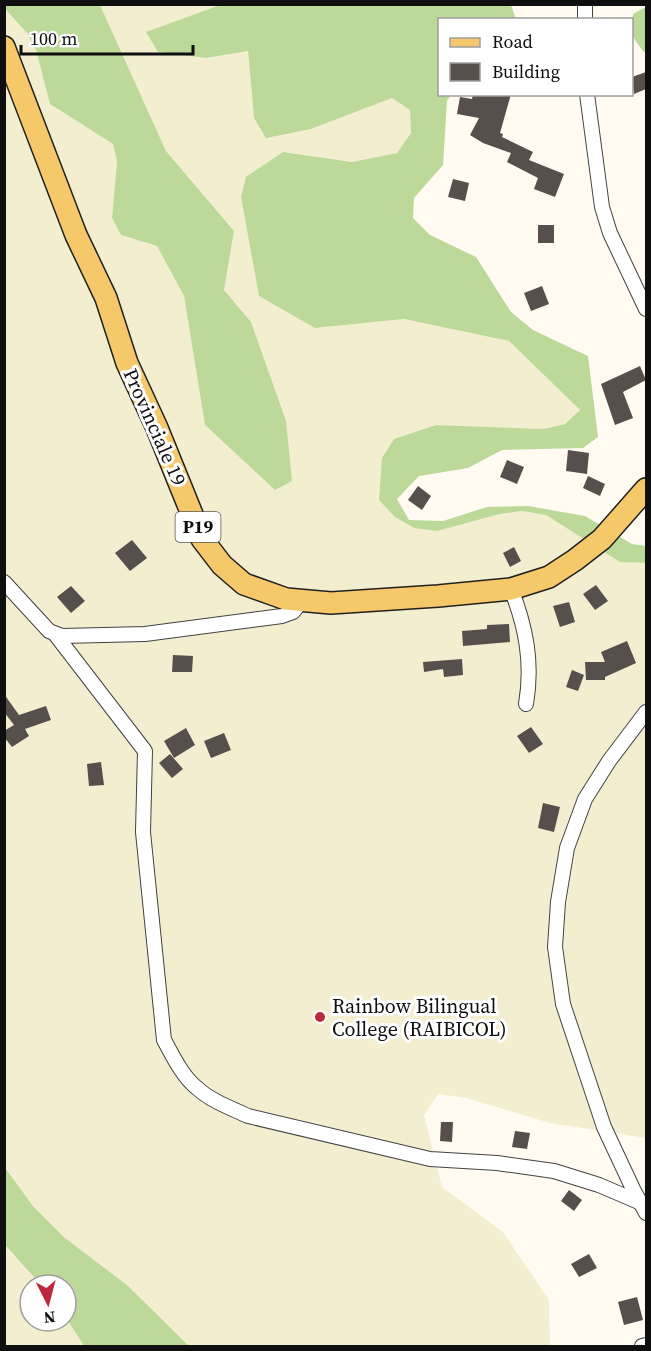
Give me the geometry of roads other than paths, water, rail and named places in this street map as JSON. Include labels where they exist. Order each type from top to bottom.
[{"type":"main road","name":"Provinciale 19","points":[[4,47],[76,235],[106,298],[127,363],[157,428],[202,539],[222,565],[244,584],[274,596],[302,601],[365,602],[511,589],[549,577],[575,560],[602,539],[646,489]]},
{"type":"street","points":[[587,96],[602,207],[610,233],[646,309]]},
{"type":"street","points":[[4,582],[49,631],[69,637],[145,634],[213,627],[287,615],[293,612],[302,601]]},
{"type":"street","points":[[511,589],[522,620],[529,656],[526,704]]},
{"type":"street","points":[[55,634],[145,751],[143,832],[164,1040],[180,1068],[196,1088],[248,1116],[430,1159],[497,1163],[554,1171],[599,1185],[644,1208]]},
{"type":"street","points":[[644,1208],[604,1127],[563,1004],[555,947],[558,902],[567,848],[585,799],[609,760],[646,712]]},
{"type":"street","points":[[642,1347],[646,1345]]},
{"type":"place","name":"Rainbow Bilingual College (RAIBICOL)","points":[[320,1017]]}]
